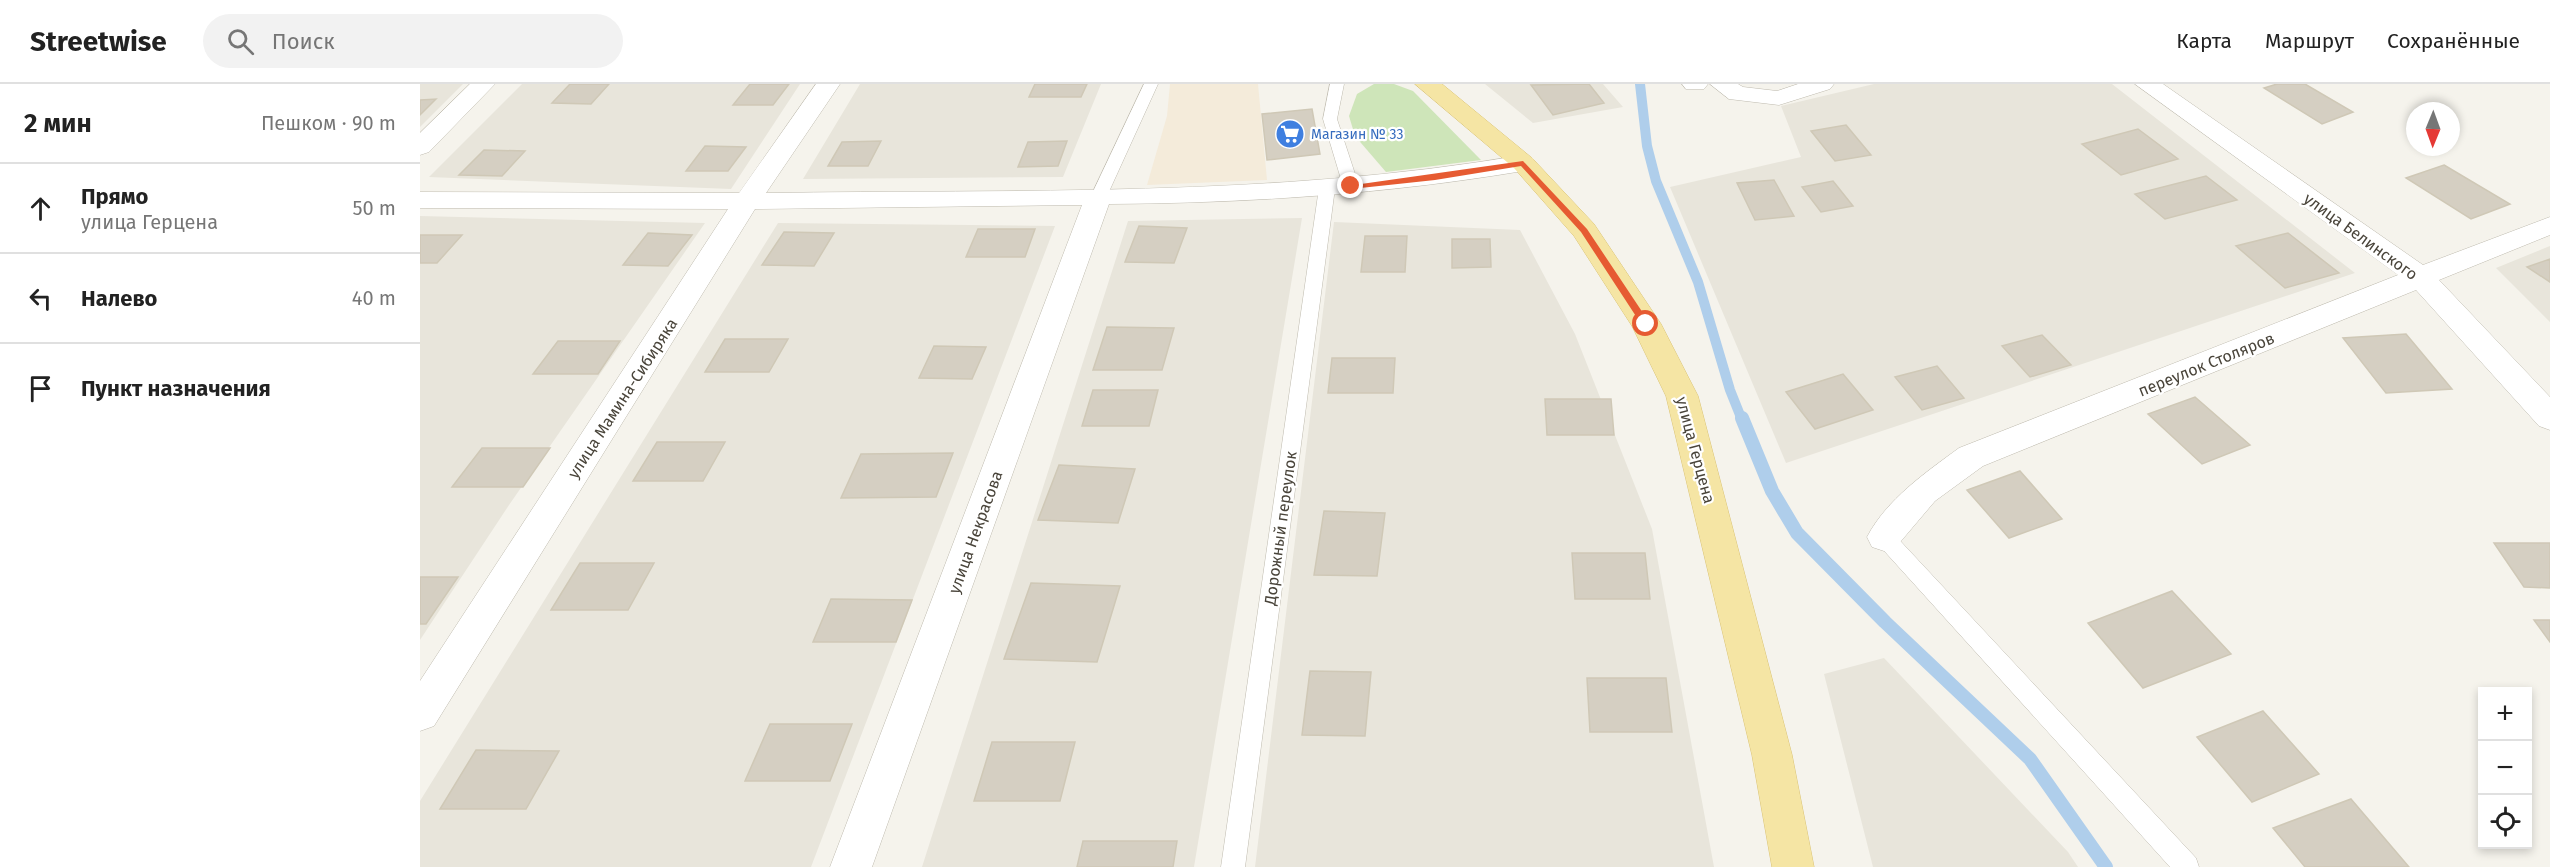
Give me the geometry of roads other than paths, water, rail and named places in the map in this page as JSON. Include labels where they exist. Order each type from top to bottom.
[{"type":"main road","name":"улица Герцена","points":[[1427,84],[1523,164],[1584,230],[1646,324],[1682,396],[1772,755],[1793,867]]},
{"type":"street","points":[[420,147],[483,84]]},
{"type":"street","name":"улица Мамина-Сибиряка","points":[[420,714],[747,201],[828,84]]},
{"type":"street","points":[[1730,89],[1779,98],[1822,84]]},
{"type":"street","name":"улица Белинского","points":[[2147,84],[2420,278],[2477,336],[2550,417]]},
{"type":"street","points":[[420,200],[747,201],[1217,195],[1435,178],[1523,164]]},
{"type":"street","name":"улица Некрасова","points":[[851,867],[1099,196]]},
{"type":"street","name":"переулок Столяров","points":[[1884,537],[1923,492],[1971,458],[2550,225]]},
{"type":"lane","points":[[1099,196],[1150,84]]},
{"type":"lane","points":[[1337,84],[1330,119],[1339,187]]},
{"type":"lane","name":"Дорожный переулок","points":[[1233,867],[1339,187]]},
{"type":"lane","points":[[1884,537],[2187,867]]},
{"type":"waterway","points":[[1640,84],[1647,146],[1656,181],[1698,282],[1730,390],[1742,420]]},
{"type":"waterway","points":[[1742,418],[1772,491],[1797,533],[1885,622],[2030,759],[2106,867]]},
{"type":"place","name":"Магазин № 33","points":[[1290,134]]}]
